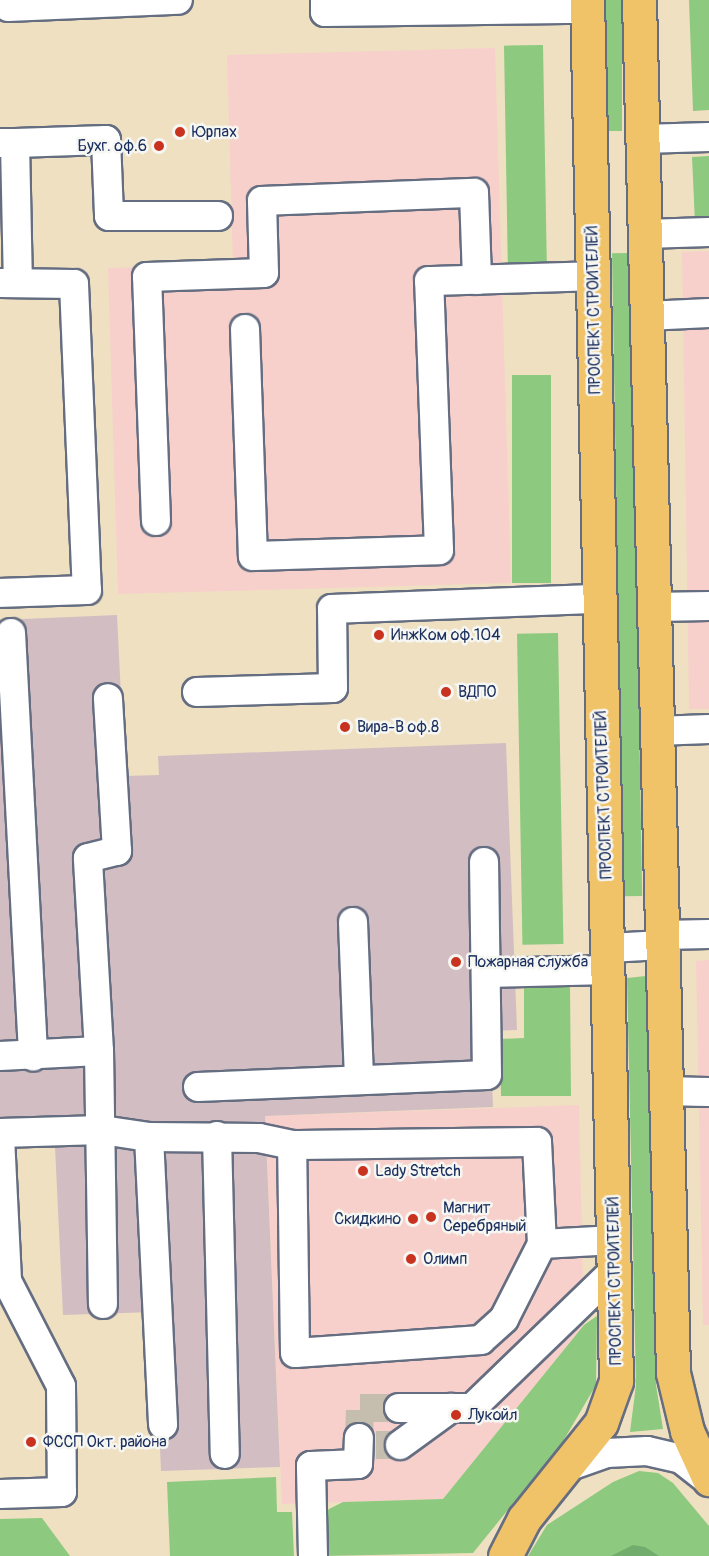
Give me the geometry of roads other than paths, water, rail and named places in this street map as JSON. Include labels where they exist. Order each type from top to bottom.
[{"type":"main road","points":[[639,0],[673,1373],[687,1431],[709,1480]]},
{"type":"main road","name":"ПРОСПЕКТ СТРОИТЕЛЕЙ","points":[[503,1551],[601,1423],[611,1401],[617,1358],[609,959],[598,599],[594,276],[587,4]]},
{"type":"main road","points":[[590,138],[617,148],[642,139]]},
{"type":"main road","points":[[592,234],[618,224],[644,234]]},
{"type":"street","points":[[7,8],[178,0]]},
{"type":"street","points":[[324,0],[325,12],[587,4]]},
{"type":"street","points":[[642,139],[709,136]]},
{"type":"street","points":[[0,593],[87,590],[74,284],[9,283],[7,143],[106,140],[109,216],[218,216]]},
{"type":"street","points":[[156,521],[147,277],[264,273],[262,201],[474,193],[477,280]]},
{"type":"street","points":[[644,234],[709,232]]},
{"type":"street","points":[[245,329],[253,556],[439,550],[429,281],[594,276]]},
{"type":"street","points":[[646,316],[709,313]]},
{"type":"street","points":[[197,692],[333,688],[332,609],[598,599]]},
{"type":"street","points":[[653,607],[709,606]]},
{"type":"street","points":[[11,633],[33,1056]]},
{"type":"street","points":[[103,1304],[102,1130],[88,858],[117,851],[108,698]]},
{"type":"street","points":[[656,731],[709,729]]},
{"type":"street","points":[[198,1087],[487,1075],[484,862]]},
{"type":"street","points":[[353,922],[359,1080]]},
{"type":"street","points":[[486,973],[609,959],[662,940],[709,934]]},
{"type":"street","points":[[0,1056],[99,1051]]},
{"type":"street","points":[[665,1091],[709,1092]]},
{"type":"street","points":[[0,1494],[62,1492],[61,1386],[7,1281],[0,1135],[102,1130],[149,1137],[259,1138],[292,1145],[537,1142],[542,1244],[504,1319],[481,1340],[295,1353],[292,1145]]},
{"type":"street","points":[[217,1136],[225,1454]]},
{"type":"street","points":[[149,1137],[163,1425]]},
{"type":"street","points":[[542,1244],[616,1255]]},
{"type":"street","points":[[399,1408],[471,1408],[616,1255]]},
{"type":"street","points":[[313,1556],[311,1466],[358,1464],[373,1443],[451,1407]]},
{"type":"street","points":[[567,1467],[607,1453],[647,1451],[681,1460],[709,1480]]},
{"type":"tunnel","points":[[359,1438],[360,1408],[399,1408]]},
{"type":"tunnel","points":[[376,1445],[400,1445]]},
{"type":"place","name":"Юрпах","points":[[180,132]]},
{"type":"place","name":"Бухг. оф.6","points":[[159,146]]},
{"type":"place","name":"ИнжКом оф.104","points":[[379,635]]},
{"type":"place","name":"ВДПО","points":[[446,692]]},
{"type":"place","name":"Вира-В оф.8","points":[[345,727]]},
{"type":"place","name":"Пожарная служба","points":[[456,962]]},
{"type":"place","name":"Lady Stretch","points":[[363,1171]]},
{"type":"place","name":"Магнит Серебряный","points":[[431,1217]]},
{"type":"place","name":"Скидкино","points":[[413,1219]]},
{"type":"place","name":"Олимп","points":[[411,1259]]},
{"type":"place","name":"Лукойл","points":[[456,1415]]},
{"type":"place","name":"ФССП Окт. района","points":[[31,1442]]}]
